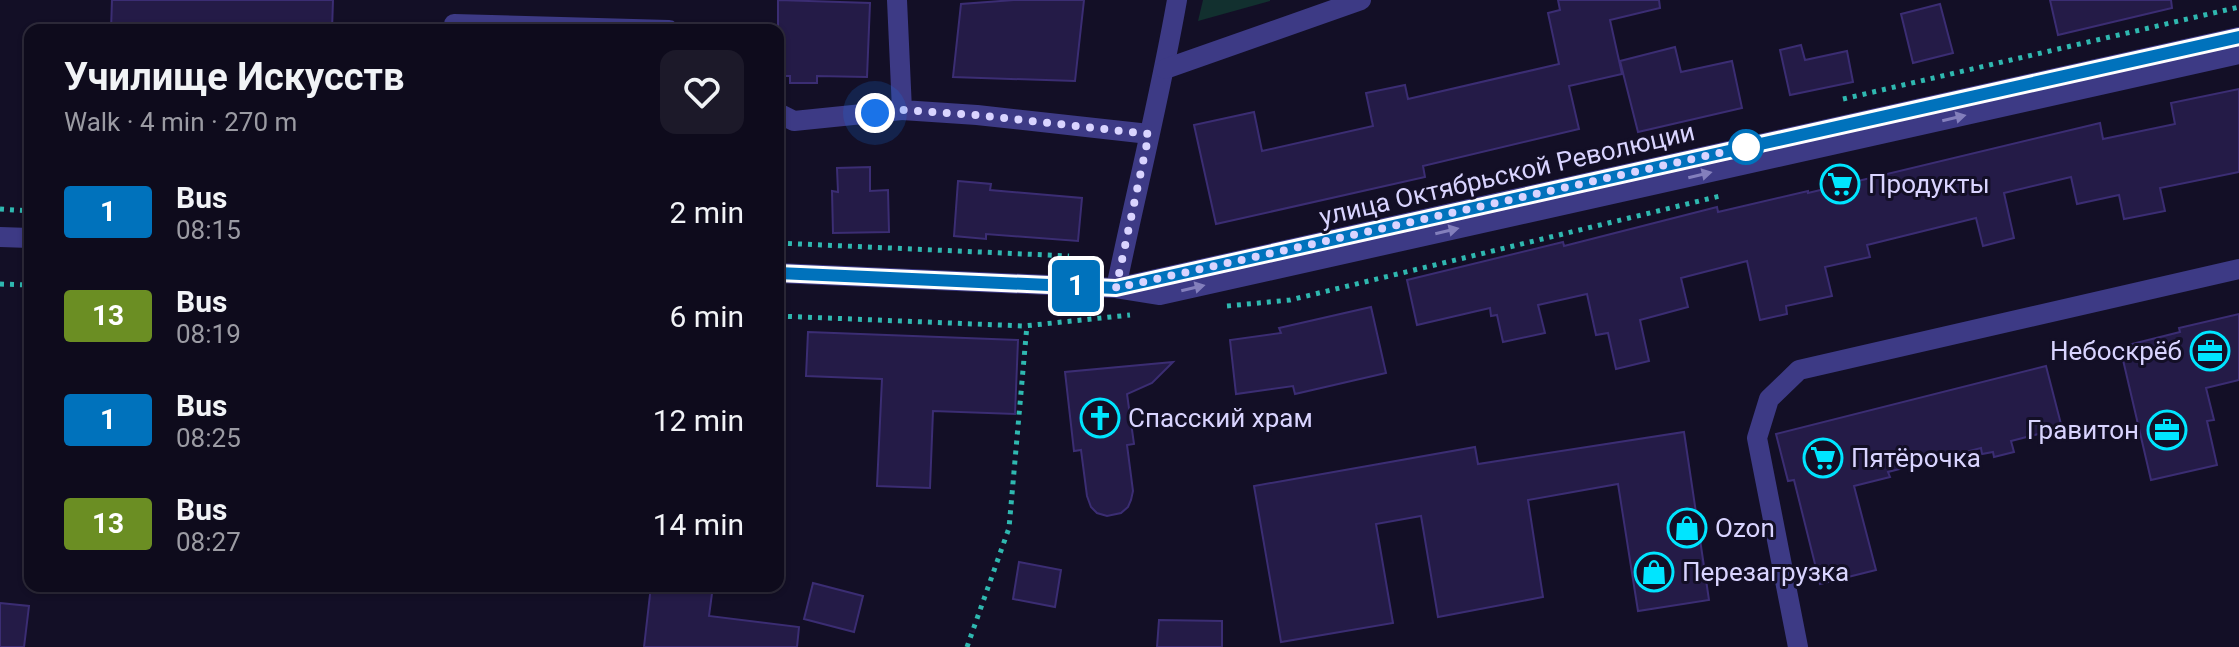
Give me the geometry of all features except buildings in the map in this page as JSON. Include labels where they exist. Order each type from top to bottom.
[{"type":"street","points":[[897,0],[902,110]]},
{"type":"street","points":[[1177,0],[1165,69],[1116,288],[1160,295],[2239,54]]},
{"type":"street","points":[[1165,69],[1361,0]]},
{"type":"street","name":"улица Октябрьской Революции","points":[[784,273],[1116,288],[2239,37]]},
{"type":"street","points":[[784,116],[794,121],[902,110],[1149,134]]},
{"type":"street","points":[[0,237],[24,238]]},
{"type":"street","points":[[1798,647],[1757,438],[1769,399],[1799,370],[2239,269]]},
{"type":"path","points":[[0,209],[24,211]]},
{"type":"path","points":[[784,243],[1069,256]]},
{"type":"path","points":[[0,284],[24,285]]},
{"type":"path","points":[[967,647],[1009,528],[1027,325]]},
{"type":"green space","points":[[1203,0],[1270,0],[1270,1],[1198,21]]},
{"type":"bus line","name":"1","points":[[784,273],[1116,288],[2239,37]]},
{"type":"place","name":"Продукты","points":[[1840,184]]},
{"type":"place","name":"Небоскрёб","points":[[2210,351]]},
{"type":"place","name":"Спасский храм","points":[[1100,418]]},
{"type":"place","name":"Гравитон","points":[[2167,430]]},
{"type":"place","name":"Пятёрочка","points":[[1823,458]]},
{"type":"place","name":"Ozon","points":[[1687,528]]},
{"type":"place","name":"Перезагрузка","points":[[1654,572]]},
{"type":"route","points":[[875,113],[902,110],[977,115],[1149,134],[1116,288],[1746,147]]}]
